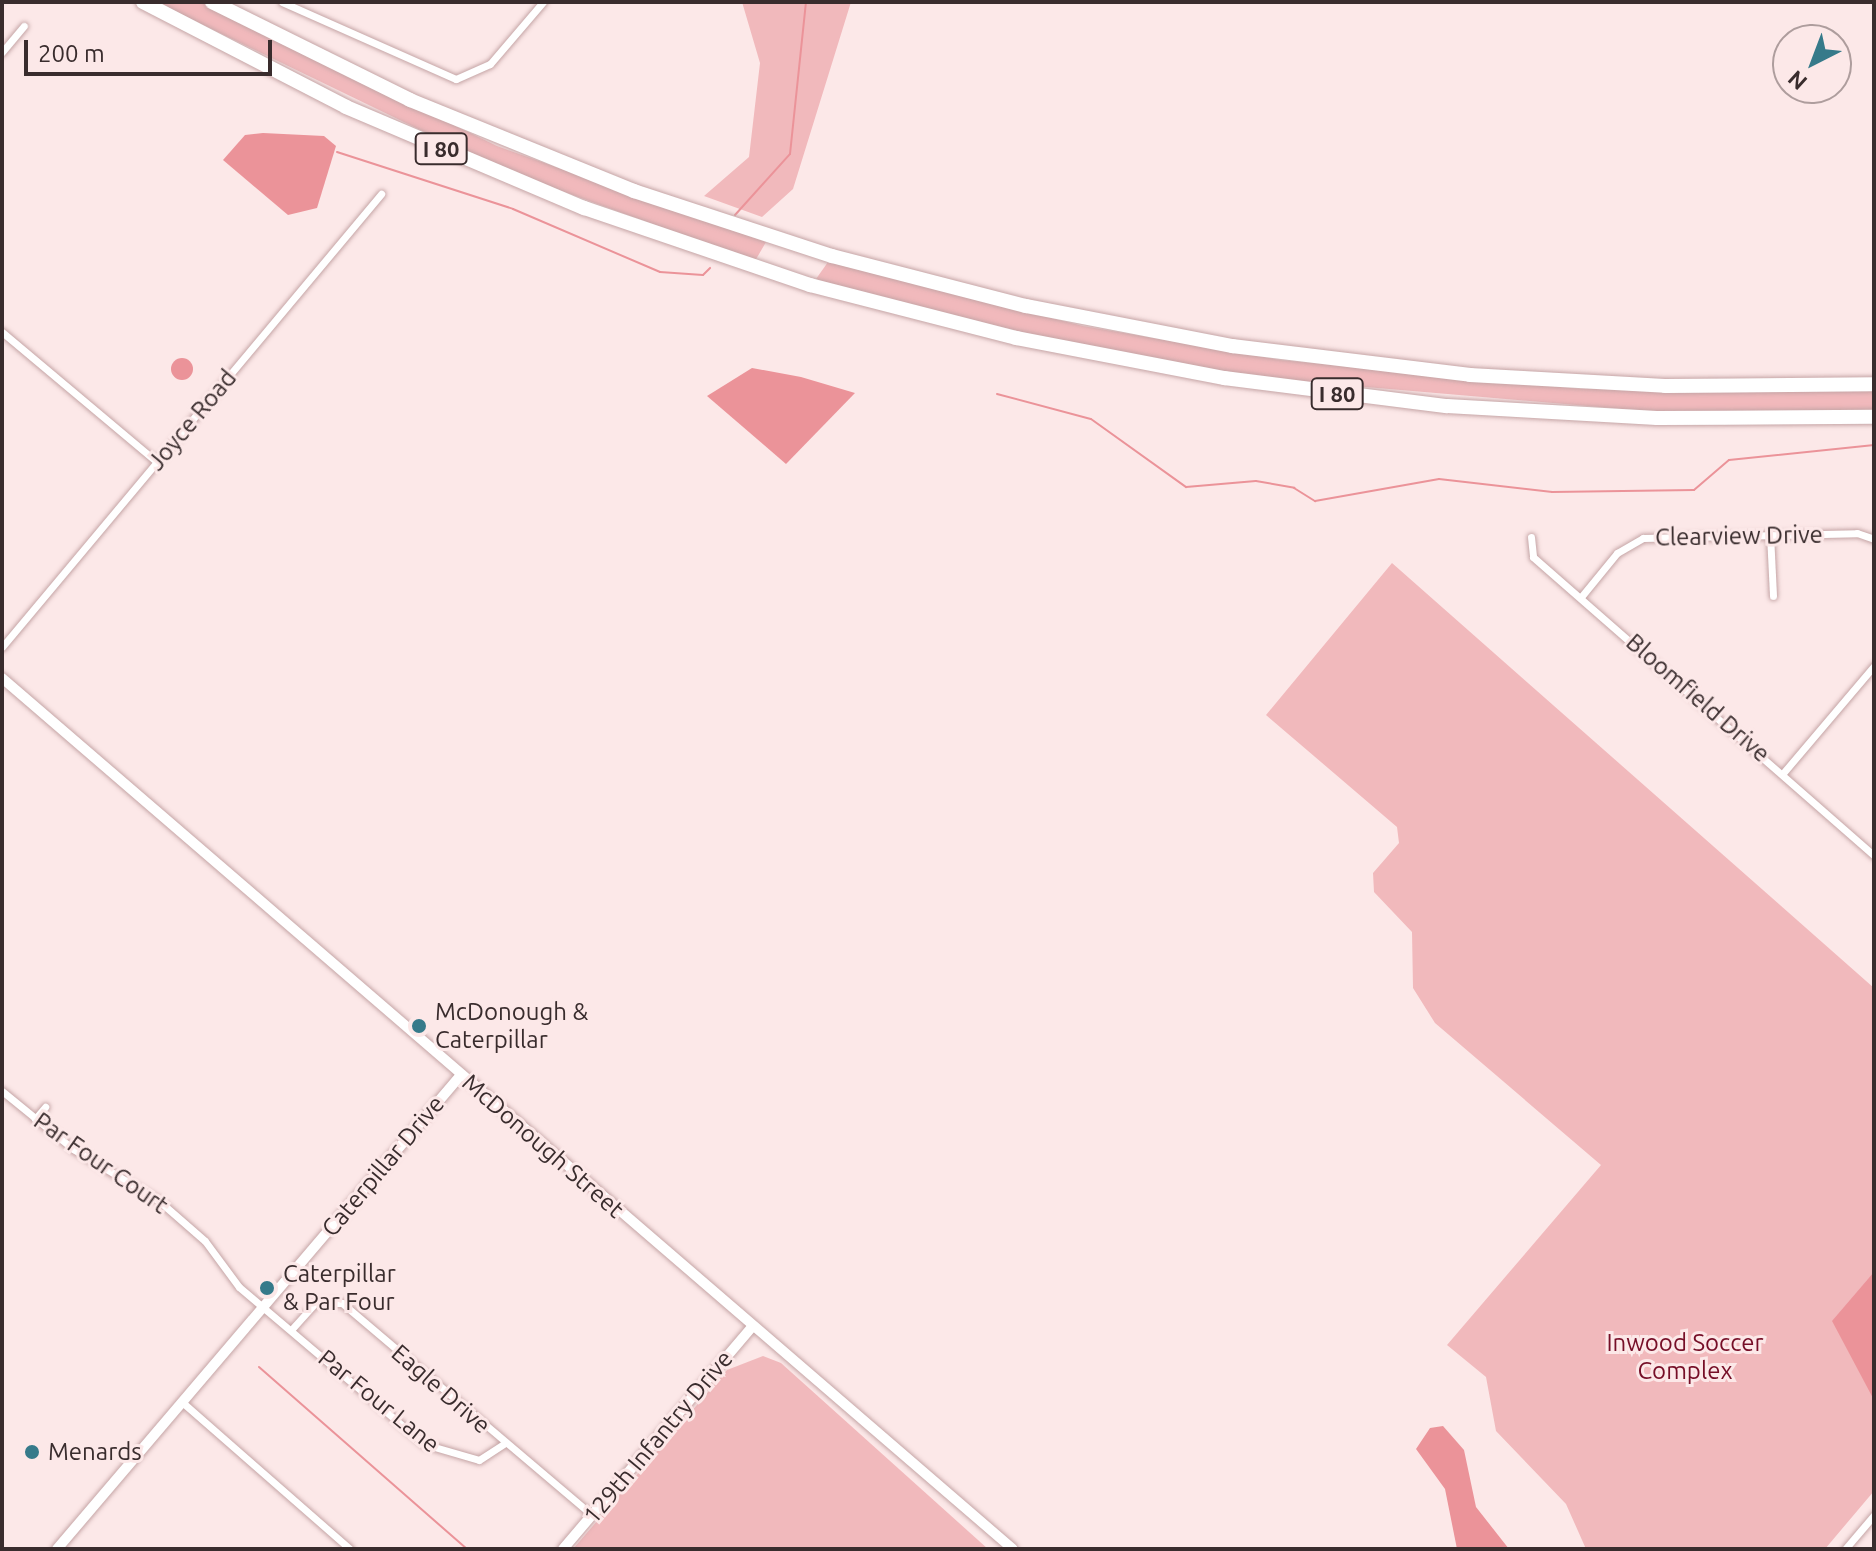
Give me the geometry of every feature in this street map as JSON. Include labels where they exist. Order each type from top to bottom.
[{"type":"highway","name":"I 80","points":[[143,2],[443,150],[810,285],[1056,347],[1327,393],[1597,416],[1874,417]]},
{"type":"highway","name":"I 80","points":[[212,2],[493,136],[773,238],[832,256],[1087,319],[1367,364],[1626,385],[1874,384]]},
{"type":"street","points":[[282,2],[456,79],[490,64],[543,2]]},
{"type":"street","points":[[2,52],[24,26]]},
{"type":"street","name":"Joyce Road","points":[[2,647],[381,194]]},
{"type":"street","points":[[2,332],[157,462]]},
{"type":"street","points":[[1770,534],[1773,596]]},
{"type":"street","name":"Clearview Drive","points":[[1581,597],[1617,553],[1643,538],[1770,534],[1874,539]]},
{"type":"street","name":"Bloomfield Drive","points":[[1531,537],[1533,557],[1784,772],[1873,853]]},
{"type":"street","points":[[1784,772],[1874,666]]},
{"type":"street","name":"McDonough Street","points":[[2,678],[1013,1549]]},
{"type":"street","name":"Caterpillar Drive","points":[[57,1549],[461,1075]]},
{"type":"street","name":"Par Four Court","points":[[2,1091],[35,1119],[158,1200],[263,1307]]},
{"type":"street","points":[[35,1119],[45,1107]]},
{"type":"street","name":"Eagle Drive","points":[[291,1330],[315,1303],[342,1303],[504,1444],[592,1515]]},
{"type":"street","name":"Par Four Lane","points":[[263,1307],[424,1444],[479,1460],[504,1444]]},
{"type":"street","name":"129th Infantry Drive","points":[[563,1549],[753,1326]]},
{"type":"street","points":[[182,1402],[350,1549]]},
{"type":"street","points":[[1845,1549],[1874,1515]]},
{"type":"green space","points":[[156,2],[200,2],[497,146],[766,242],[755,261],[501,169]]},
{"type":"green space","points":[[742,2],[851,2],[793,189],[762,217],[704,196],[749,157],[760,63]]},
{"type":"green space","points":[[828,262],[1083,326],[1280,360],[1581,389],[1874,390],[1874,411],[1658,412],[1262,378],[1042,337],[832,285],[816,279]]},
{"type":"green space","name":"Inwood Soccer Complex","points":[[1392,563],[1874,988],[1874,1491],[1825,1549],[1586,1549],[1566,1504],[1496,1431],[1486,1377],[1447,1345],[1601,1165],[1435,1023],[1413,988],[1412,932],[1374,892],[1373,873],[1399,843],[1397,827],[1266,715]]},
{"type":"green space","points":[[763,1356],[781,1363],[988,1549],[573,1549],[727,1370]]},
{"type":"shaded area","points":[[245,135],[324,136],[336,146],[317,208],[288,215],[223,160]]},
{"type":"shaded area","points":[[182,358],[190,361],[193,369],[190,377],[182,380],[174,377],[171,369],[174,361]]},
{"type":"shaded area","points":[[752,368],[801,377],[855,393],[786,464],[707,396]]},
{"type":"shaded area","points":[[1874,1272],[1874,1400],[1832,1321]]},
{"type":"shaded area","points":[[1443,1426],[1464,1450],[1476,1507],[1509,1549],[1457,1549],[1445,1489],[1416,1449],[1430,1428]]},
{"type":"waterway","points":[[735,215],[790,154],[806,2]]},
{"type":"waterway","points":[[337,152],[513,209],[660,272],[703,275],[710,268]]},
{"type":"waterway","points":[[997,394],[1091,419],[1186,487],[1256,481],[1294,488],[1315,501],[1439,479],[1552,492],[1694,490],[1729,460],[1874,445]]},
{"type":"waterway","points":[[259,1367],[467,1549]]},
{"type":"place","name":"McDonough & Caterpillar","points":[[419,1026]]},
{"type":"place","name":"Caterpillar & Par Four","points":[[267,1288]]},
{"type":"place","name":"Menards","points":[[32,1452]]}]
